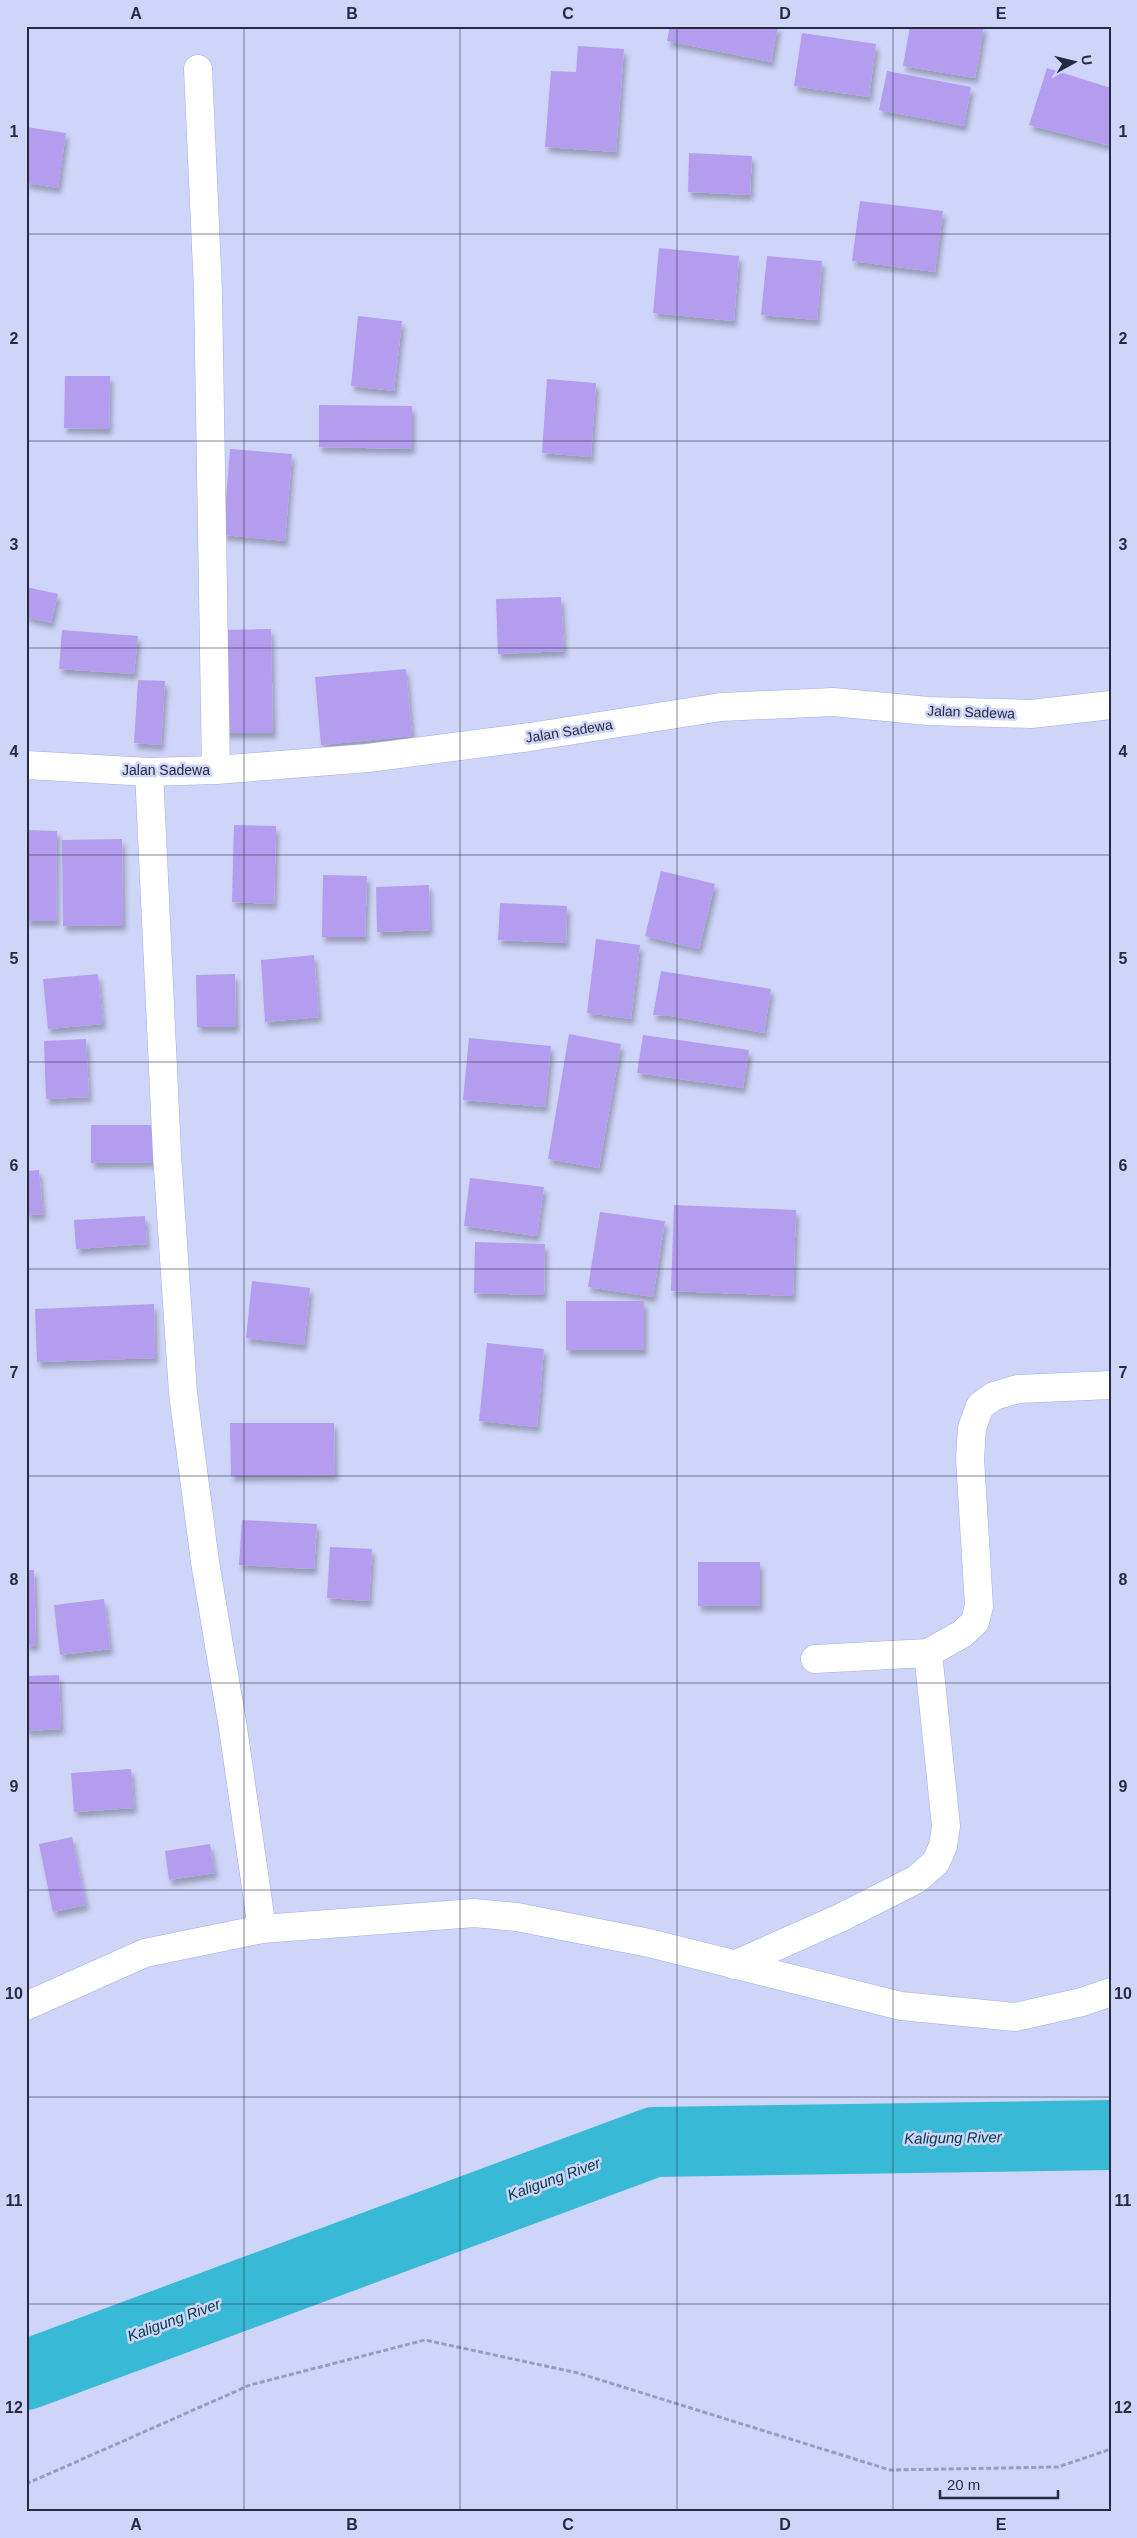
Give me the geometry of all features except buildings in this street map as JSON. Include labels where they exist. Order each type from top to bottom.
[{"type":"street","points":[[198,69],[208,290],[216,770]]},
{"type":"street","name":"Jalan Sadewa","points":[[26,765],[149,772],[216,770],[368,758],[530,737],[720,707],[833,702],[928,711],[1031,714],[1110,711]]},
{"type":"street","points":[[149,772],[167,1154],[182,1393],[205,1562],[233,1728],[262,1928]]},
{"type":"street","points":[[814,1660],[928,1653],[962,1634],[975,1622],[979,1606],[970,1459],[972,1428],[980,1406],[994,1396],[1018,1389],[1111,1385]]},
{"type":"street","points":[[734,1965],[840,1918],[917,1879],[936,1862],[943,1846],[946,1826],[928,1653]]},
{"type":"street","points":[[26,2006],[145,1953],[262,1928],[474,1913],[518,1917],[648,1943],[901,2006],[1015,2017],[1082,2002],[1111,1992]]},
{"type":"path","points":[[26,2484],[250,2385],[425,2340],[578,2372],[890,2470],[1058,2467],[1111,2449]]},
{"type":"waterway","name":"Kaligung River","points":[[26,2375],[654,2142],[1111,2135]]}]
